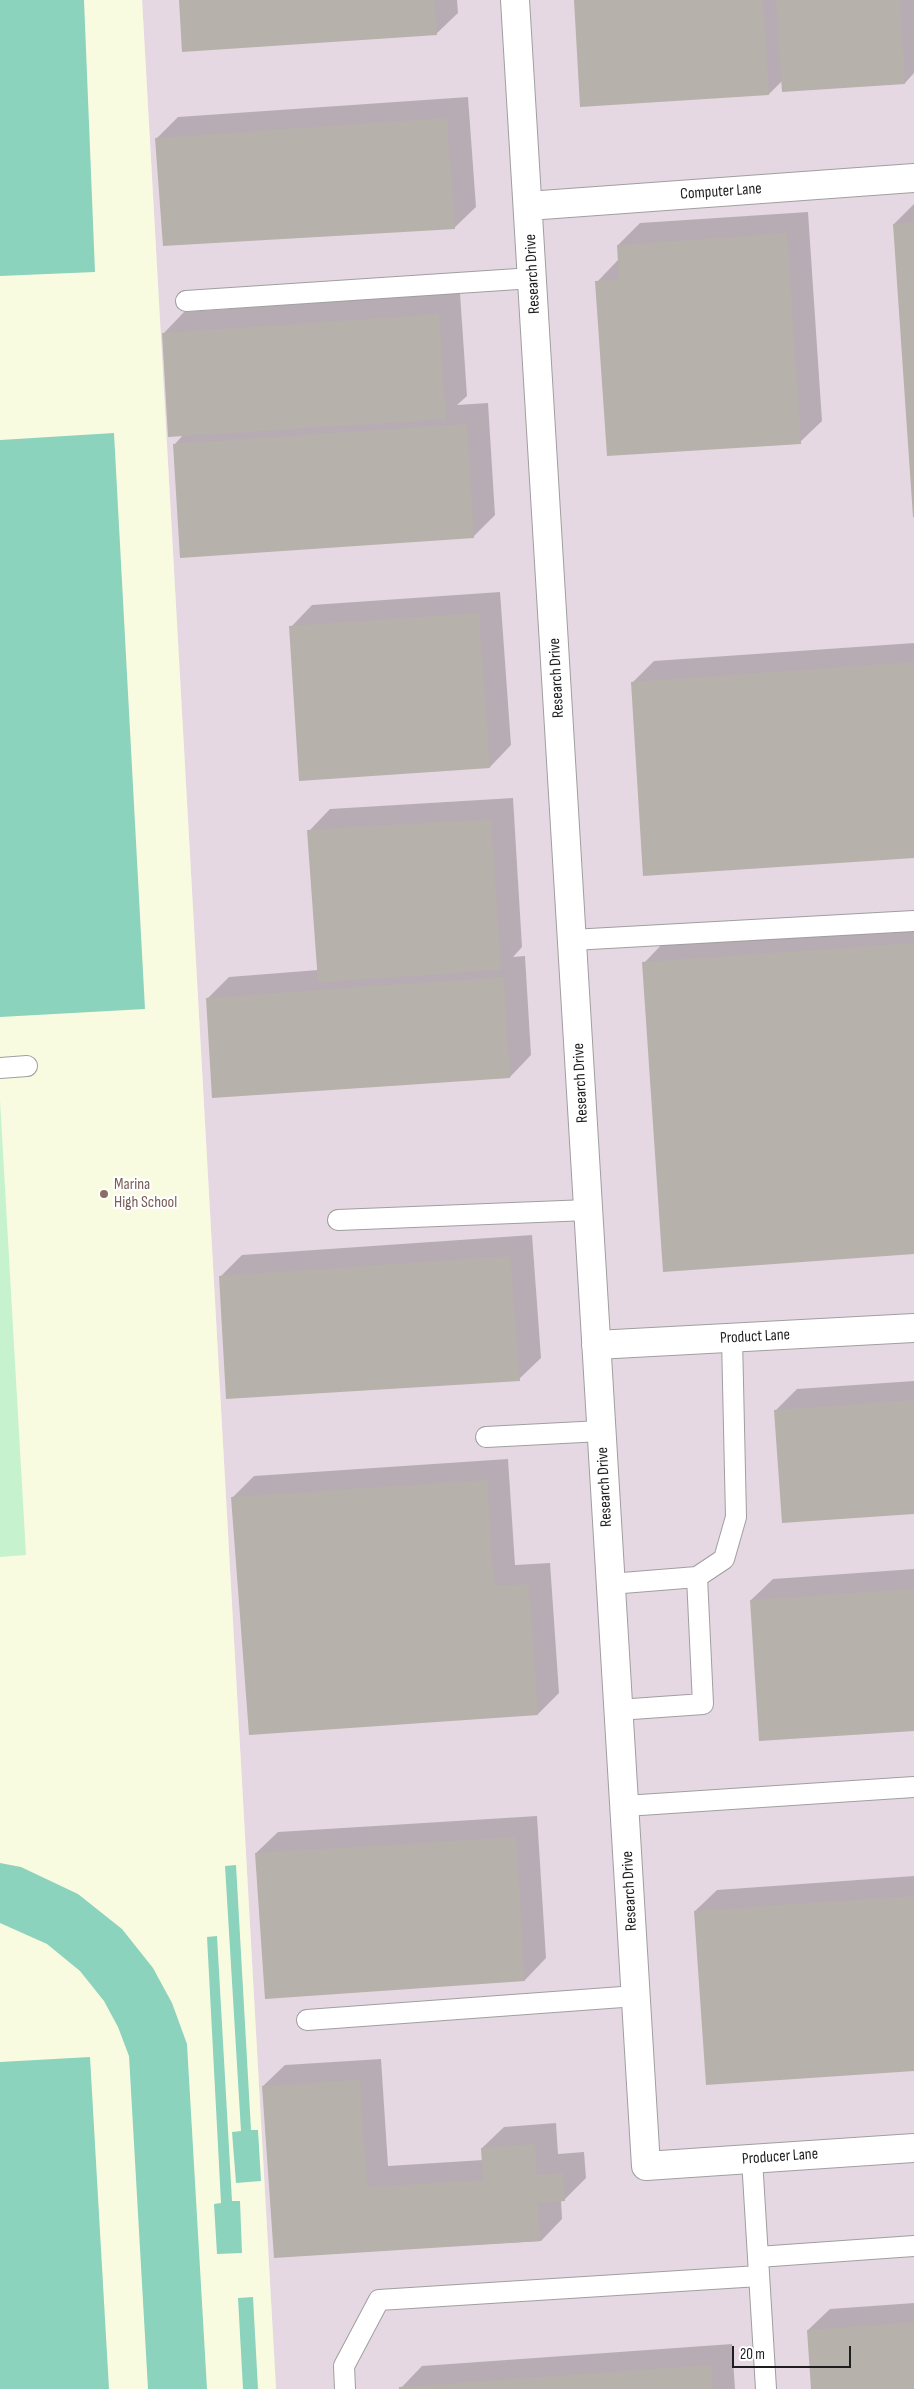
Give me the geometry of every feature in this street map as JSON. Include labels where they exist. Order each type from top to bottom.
[{"type":"street","name":"Research Drive","points":[[515,0],[646,2166]]},
{"type":"street","name":"Computer Lane","points":[[528,206],[914,178]]},
{"type":"street","name":"Product Lane","points":[[596,1345],[914,1328]]},
{"type":"street","name":"Producer Lane","points":[[646,2166],[914,2148]]},
{"type":"lane","points":[[186,301],[533,278]]},
{"type":"lane","points":[[572,940],[914,921]]},
{"type":"lane","points":[[0,1068],[27,1066]]},
{"type":"lane","points":[[338,1220],[588,1210]]},
{"type":"lane","points":[[610,1584],[697,1577],[724,1559],[736,1517],[732,1338]]},
{"type":"lane","points":[[486,1437],[601,1431]]},
{"type":"lane","points":[[618,1710],[703,1704],[697,1577]]},
{"type":"lane","points":[[625,1806],[914,1787]]},
{"type":"lane","points":[[307,2020],[636,1996]]},
{"type":"lane","points":[[752,2159],[766,2389]]},
{"type":"lane","points":[[345,2389],[344,2366],[379,2300],[759,2266],[914,2246]]},
{"type":"shaded area","name":"Marina High School","points":[[0,0],[142,0],[276,2389],[0,2389]]},
{"type":"shaded area","points":[[142,0],[914,0],[914,2389],[276,2389]]},
{"type":"green space","points":[[0,0],[84,0],[95,272],[0,276]]},
{"type":"green space","points":[[114,433],[145,1009],[0,1017],[0,440]]},
{"type":"green space","points":[[0,1100],[26,1555],[0,1557]]},
{"type":"green space","points":[[0,1863],[21,1867],[78,1894],[122,1929],[153,1968],[172,2003],[187,2044],[207,2389],[148,2389],[129,2056],[118,2027],[104,2001],[80,1971],[47,1944],[0,1923]]},
{"type":"green space","points":[[236,1865],[251,2130],[258,2130],[261,2181],[236,2183],[232,2132],[241,2131],[225,1866]]},
{"type":"green space","points":[[217,1936],[232,2201],[240,2201],[242,2253],[217,2254],[214,2204],[221,2203],[207,1937]]},
{"type":"green space","points":[[90,2057],[109,2389],[0,2389],[0,2062]]},
{"type":"green space","points":[[253,2297],[258,2389],[243,2389],[238,2298]]},
{"type":"building","points":[[179,0],[434,0],[437,35],[182,52]]},
{"type":"building","points":[[574,0],[763,0],[769,95],[580,107]]},
{"type":"building","points":[[776,0],[900,0],[905,84],[782,92]]},
{"type":"building","points":[[447,118],[455,229],[163,246],[155,138]]},
{"type":"building","points":[[914,222],[914,517],[913,517],[893,224]]},
{"type":"building","points":[[787,233],[801,444],[607,456],[595,281],[619,280],[617,245]]},
{"type":"building","points":[[439,314],[446,419],[168,437],[162,333]]},
{"type":"building","points":[[467,424],[474,538],[180,558],[173,444]]},
{"type":"building","points":[[479,613],[490,768],[299,781],[289,626]]},
{"type":"building","points":[[914,662],[914,858],[643,876],[631,682]]},
{"type":"building","points":[[491,819],[501,970],[318,982],[307,830]]},
{"type":"building","points":[[914,943],[914,1254],[663,1272],[642,962]]},
{"type":"building","points":[[504,977],[510,1078],[212,1098],[206,998]]},
{"type":"building","points":[[510,1256],[520,1381],[226,1399],[219,1276]]},
{"type":"building","points":[[914,1400],[914,1514],[782,1523],[774,1410]]},
{"type":"building","points":[[487,1480],[494,1586],[529,1584],[538,1715],[249,1735],[231,1497]]},
{"type":"building","points":[[914,1589],[914,1731],[759,1741],[750,1600]]},
{"type":"building","points":[[516,1837],[525,1981],[265,1999],[255,1853]]},
{"type":"building","points":[[914,1896],[914,2071],[706,2085],[694,1911]]},
{"type":"building","points":[[360,2080],[367,2187],[483,2180],[481,2148],[535,2144],[537,2175],[563,2173],[565,2201],[538,2203],[541,2241],[274,2258],[262,2086]]},
{"type":"building","points":[[914,2322],[914,2389],[811,2389],[807,2330]]},
{"type":"building","points":[[711,2365],[713,2389],[399,2389],[399,2387]]},
{"type":"place","name":"Marina High School","points":[[104,1194]]}]
